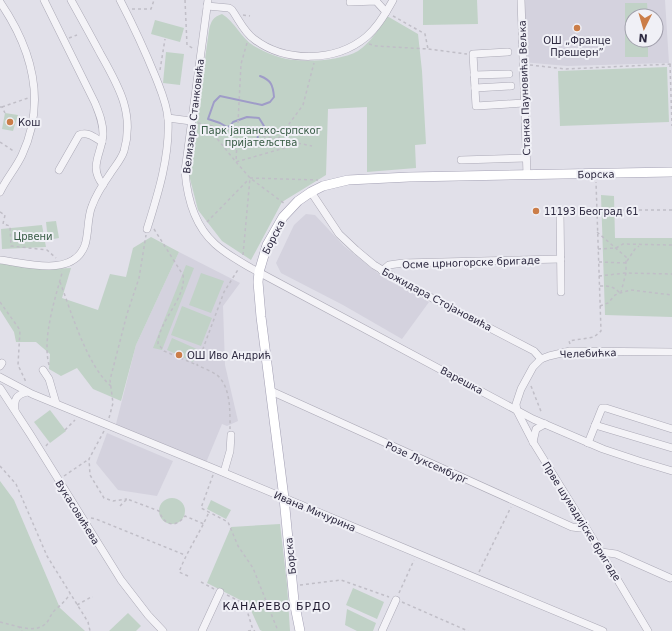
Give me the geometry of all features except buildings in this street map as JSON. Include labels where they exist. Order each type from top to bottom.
[{"type":"main road","name":"Борска","points":[[300,631],[294,601],[284,498],[261,317],[259,272],[273,234],[283,217],[298,201],[311,192],[348,180],[409,177],[672,172]]},
{"type":"street","points":[[44,0],[99,114],[103,127],[102,142],[96,169],[98,178],[103,185]]},
{"type":"street","points":[[0,260],[45,266],[69,263],[78,256],[83,250],[92,204],[124,151],[127,130],[126,116],[120,90],[71,0]]},
{"type":"street","points":[[120,0],[149,61],[164,98],[168,118],[164,166],[156,201],[147,229]]},
{"type":"street","points":[[208,3],[232,10],[251,36],[266,47],[281,53],[298,56],[316,56],[337,52],[360,42],[378,25],[393,0]]},
{"type":"street","name":"Станка Пауновића Вељка","points":[[521,0],[527,175]]},
{"type":"street","points":[[350,2],[376,1],[386,12]]},
{"type":"street","points":[[0,2],[15,28],[28,56],[34,81],[35,96],[34,117],[22,157],[0,192]]},
{"type":"street","name":"Велизара Станковића","points":[[208,3],[185,165],[186,180],[191,205],[202,226],[214,243],[231,256],[259,272]]},
{"type":"street","points":[[508,52],[473,54],[476,106],[524,103]]},
{"type":"street","points":[[474,75],[509,74]]},
{"type":"street","points":[[475,88],[510,86]]},
{"type":"street","points":[[168,118],[191,121]]},
{"type":"street","points":[[59,170],[80,135],[84,133],[89,134],[102,142]]},
{"type":"street","points":[[461,160],[526,158]]},
{"type":"street","name":"Божидара Стојановића","points":[[311,192],[330,222],[347,242],[382,270],[534,351],[541,359]]},
{"type":"street","points":[[560,210],[561,292]]},
{"type":"street","name":"Осме црногорске бригаде","points":[[382,270],[389,265],[403,263],[561,259]]},
{"type":"street","name":"Варешка","points":[[259,272],[388,340],[517,411],[588,443],[672,471]]},
{"type":"street","name":"Челебићка","points":[[541,359],[554,354],[570,351],[672,352]]},
{"type":"street","points":[[517,411],[516,400],[533,367],[541,359]]},
{"type":"street","points":[[43,370],[49,379],[56,403]]},
{"type":"street","name":"Ивана Мичурина","points":[[0,377],[27,392],[224,472],[603,631]]},
{"type":"street","name":"Вукасовићева","points":[[0,388],[121,580],[148,615],[163,631]]},
{"type":"street","name":"Розе Луксембург","points":[[271,391],[572,527],[580,528],[585,526]]},
{"type":"street","points":[[15,412],[14,402],[16,398],[21,393],[27,392]]},
{"type":"street","points":[[588,443],[601,410],[606,408],[672,429]]},
{"type":"street","name":"Прве шумадијске бригаде","points":[[517,411],[533,442],[648,631]]},
{"type":"street","points":[[533,442],[536,429],[545,424]]},
{"type":"street","points":[[595,425],[672,448]]},
{"type":"street","points":[[224,472],[230,451],[231,435]]},
{"type":"street","points":[[601,552],[609,552],[622,556],[670,578]]},
{"type":"street","points":[[202,631],[220,592]]},
{"type":"street","points":[[382,631],[396,600]]},
{"type":"path","points":[[125,9],[151,9],[154,0]]},
{"type":"path","points":[[185,0],[187,45],[200,54]]},
{"type":"path","points":[[386,12],[425,34],[428,49]]},
{"type":"path","points":[[68,38],[77,35]]},
{"type":"path","points":[[236,162],[241,64],[244,51],[251,36]]},
{"type":"path","points":[[158,84],[165,39]]},
{"type":"path","points":[[376,46],[428,49],[473,54]]},
{"type":"path","points":[[278,139],[303,105],[316,56]]},
{"type":"path","points":[[522,64],[566,69],[671,64],[672,126]]},
{"type":"path","points":[[5,112],[1,107],[35,96]]},
{"type":"path","points":[[191,121],[238,132],[312,146]]},
{"type":"path","points":[[206,125],[250,178],[291,209]]},
{"type":"path","points":[[0,142],[22,157]]},
{"type":"path","points":[[236,162],[300,143]]},
{"type":"path","points":[[197,365],[224,292],[242,263],[250,178]]},
{"type":"path","points":[[202,226],[250,178],[320,180]]},
{"type":"path","points":[[579,339],[594,337],[601,331],[596,184]]},
{"type":"path","points":[[597,210],[672,210]]},
{"type":"path","points":[[0,212],[5,215],[3,224],[10,226],[11,246],[47,250],[61,262],[60,265],[62,273],[52,313],[46,351],[49,379]]},
{"type":"path","points":[[149,221],[184,278],[182,288],[163,328],[158,344],[164,351],[197,365],[220,378],[225,385],[230,413],[231,435]]},
{"type":"path","points":[[147,229],[139,278],[127,314],[110,380],[113,403],[107,424],[90,459],[90,475],[104,498],[113,501],[126,499],[159,511],[162,519],[169,524],[177,524],[185,516],[204,524]]},
{"type":"path","points":[[598,232],[626,257],[626,273],[620,292]]},
{"type":"path","points":[[598,249],[616,248],[623,244],[672,246]]},
{"type":"path","points":[[627,263],[635,249],[641,245]]},
{"type":"path","points":[[598,262],[627,263]]},
{"type":"path","points":[[599,276],[626,273],[672,274]]},
{"type":"path","points":[[60,282],[84,345],[102,379],[111,386]]},
{"type":"path","points":[[599,286],[610,286],[620,292]]},
{"type":"path","points":[[600,306],[608,303],[620,292],[631,290],[672,294]]},
{"type":"path","points":[[0,302],[20,330],[18,365],[25,380],[27,392]]},
{"type":"path","points":[[528,377],[545,424]]},
{"type":"path","points":[[65,430],[81,414]]},
{"type":"path","points":[[58,480],[90,459]]},
{"type":"path","points":[[0,466],[16,484],[47,556],[88,622],[90,631]]},
{"type":"path","points":[[215,469],[201,508],[228,522],[238,546],[253,568],[278,631]]},
{"type":"path","points":[[120,506],[126,499]]},
{"type":"path","points":[[477,578],[514,501]]},
{"type":"path","points":[[188,576],[178,572],[185,555],[204,524],[208,512]]},
{"type":"path","points":[[96,518],[185,555]]},
{"type":"path","points":[[112,525],[114,520]]},
{"type":"path","points":[[396,600],[418,553]]},
{"type":"path","points":[[201,582],[245,604],[252,630]]},
{"type":"path","points":[[303,584],[320,582]]},
{"type":"path","points":[[0,622],[30,629],[39,628],[47,622],[54,611],[62,605],[70,594]]},
{"type":"path","points":[[77,605],[91,596],[93,597]]},
{"type":"path","points":[[19,627],[22,631]]},
{"type":"path","points":[[248,631],[256,631]]},
{"type":"shaded area","name":"ОШ „Франце Прешерн”","points":[[523,0],[665,0],[669,63],[567,66],[522,62]]},
{"type":"shaded area","points":[[306,214],[315,215],[344,246],[384,278],[429,302],[402,339],[343,305],[281,273],[276,263],[294,225]]},
{"type":"shaded area","name":"ОШ Иво Андрић","points":[[179,252],[240,283],[223,306],[225,365],[238,421],[227,426],[222,424],[205,465],[115,428],[136,345]]},
{"type":"shaded area","points":[[107,433],[173,461],[157,496],[118,490],[96,463]]},
{"type":"green space","points":[[423,0],[477,0],[478,24],[423,25]]},
{"type":"green space","points":[[625,3],[647,3],[647,8],[625,8]]},
{"type":"green space","name":"Парк јапанско-српског пријатељства","points":[[222,14],[231,21],[249,43],[274,55],[295,60],[327,60],[358,51],[371,39],[387,16],[418,34],[422,71],[426,144],[415,145],[416,168],[367,172],[367,107],[328,109],[326,175],[282,202],[251,260],[222,241],[198,210],[189,175],[209,30],[216,16]]},
{"type":"green space","points":[[155,20],[184,28],[180,42],[151,34]]},
{"type":"green space","points":[[625,48],[648,48],[648,57],[625,57]]},
{"type":"green space","points":[[166,52],[184,54],[180,85],[163,83]]},
{"type":"green space","points":[[667,67],[669,122],[560,126],[558,71]]},
{"type":"green space","name":"Кош","points":[[5,113],[18,115],[13,131],[2,129]]},
{"type":"green space","points":[[601,195],[614,196],[615,238],[672,238],[672,317],[605,315]]},
{"type":"green space","points":[[56,221],[59,238],[48,240],[46,222]]},
{"type":"green space","name":"Црвени","points":[[42,225],[46,247],[2,249],[1,229]]},
{"type":"green space","points":[[151,237],[179,252],[136,345],[121,401],[93,389],[77,368],[61,376],[49,369],[50,354],[36,342],[16,342],[14,332],[0,310],[0,261],[47,269],[71,268],[62,298],[98,310],[110,274],[126,277],[133,248]]},
{"type":"green space","points":[[186,265],[194,268],[162,350],[153,348]]},
{"type":"green space","points":[[201,273],[224,281],[211,313],[189,305]]},
{"type":"green space","points":[[182,306],[212,318],[201,346],[171,335]]},
{"type":"green space","points":[[172,338],[199,350],[193,362],[167,350]]},
{"type":"green space","points":[[50,410],[66,431],[50,443],[34,422]]},
{"type":"green space","points":[[0,481],[14,500],[60,608],[85,631],[0,631]]},
{"type":"green space","points":[[172,498],[181,502],[185,511],[181,520],[172,524],[163,520],[159,511],[163,502]]},
{"type":"green space","points":[[211,500],[231,510],[226,519],[207,509]]},
{"type":"green space","points":[[280,524],[287,584],[290,631],[262,631],[260,630],[248,604],[207,583],[231,527]]},
{"type":"green space","points":[[353,588],[384,602],[377,619],[346,605]]},
{"type":"green space","points":[[347,609],[376,623],[373,631],[357,631],[345,625]]},
{"type":"green space","points":[[128,613],[141,626],[136,631],[109,631]]},
{"type":"waterway","points":[[257,143],[258,135],[264,126],[259,118],[247,117],[233,122],[227,127],[208,119],[214,102],[220,96],[262,105],[270,102],[274,97],[272,86],[267,79],[260,76]]},
{"type":"place","name":"ОШ „Франце Прешерн”","points":[[577,28]]},
{"type":"place","name":"Кош","points":[[10,122]]},
{"type":"place","name":"11193 Београд 61","points":[[536,211]]},
{"type":"place","name":"ОШ Иво Андрић","points":[[179,355]]},
{"type":"district","name":"КАНАРЕВО БРДО","points":[[277,606]]}]
